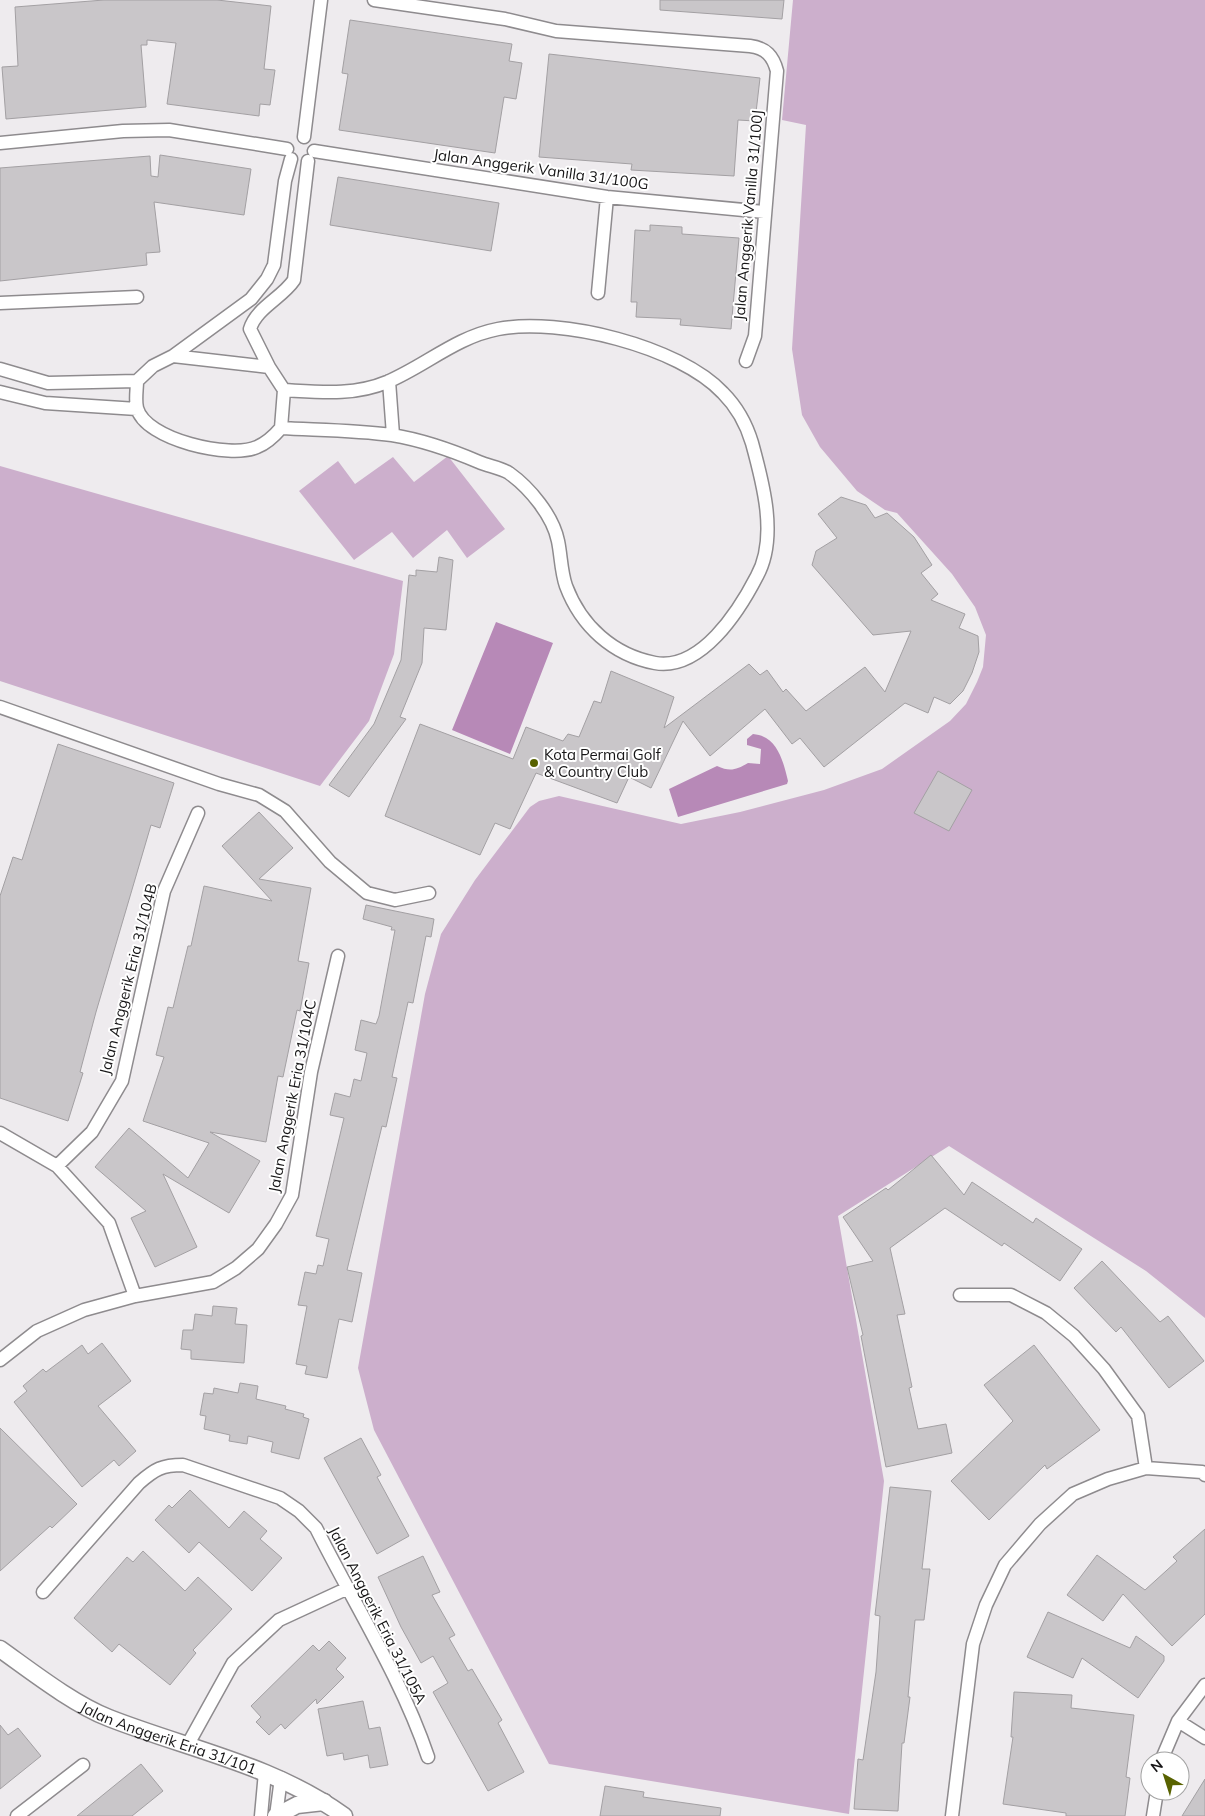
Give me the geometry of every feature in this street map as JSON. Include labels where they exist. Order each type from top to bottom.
[{"type":"street","points":[[304,137],[321,0]]},
{"type":"street","name":"Jalan Anggerik Vanilla 31/100J","points":[[374,0],[505,19],[556,31],[760,47],[773,58],[777,71],[755,336],[746,361]]},
{"type":"street","points":[[0,143],[123,131],[169,130],[289,154],[300,164],[311,156]]},
{"type":"street","points":[[0,369],[48,383],[137,381],[153,366],[172,356],[251,299],[262,288],[274,265],[290,142],[296,138],[304,137],[309,140],[311,156],[294,280],[288,289],[252,321],[250,328],[269,367],[284,390],[282,428]]},
{"type":"street","name":"Jalan Anggerik Vanilla 31/100G","points":[[311,156],[607,197],[765,212]]},
{"type":"street","points":[[598,292],[607,197]]},
{"type":"street","points":[[279,228],[301,230]]},
{"type":"street","points":[[0,304],[137,297]]},
{"type":"street","points":[[137,381],[137,408],[148,423],[162,434],[190,444],[236,451],[257,448],[282,428],[393,435],[449,450],[508,472],[535,498],[552,523],[558,539],[565,584],[578,609],[598,635],[613,648],[627,656],[668,665],[695,655],[736,611],[764,565],[767,518],[766,498],[745,421],[722,391],[695,371],[660,353],[620,340],[563,327],[536,326],[498,329],[468,338],[442,350],[389,381],[371,388],[334,393],[284,390]]},
{"type":"street","points":[[172,356],[269,367]]},
{"type":"street","points":[[389,381],[393,435]]},
{"type":"street","points":[[0,392],[45,403],[137,408]]},
{"type":"street","points":[[0,707],[219,784],[259,795],[285,811],[346,878],[367,893],[395,900],[430,893]]},
{"type":"street","name":"Jalan Anggerik Eria 31/104B","points":[[56,1166],[92,1132],[122,1081],[164,891],[198,813]]},
{"type":"street","name":"Jalan Anggerik Eria 31/104C","points":[[0,1360],[37,1331],[84,1310],[135,1296],[214,1282],[236,1268],[258,1249],[276,1224],[292,1195],[311,1072],[338,956]]},
{"type":"street","points":[[0,1133],[56,1166],[109,1223],[135,1296]]},
{"type":"street","points":[[960,1295],[1011,1295],[1046,1313],[1074,1336],[1104,1369],[1138,1416],[1146,1468]]},
{"type":"street","name":"Jalan Anggerik Eria 31/105A","points":[[43,1592],[139,1482],[153,1471],[167,1465],[184,1465],[280,1498],[299,1511],[316,1528],[346,1589],[390,1668],[420,1732],[428,1757]]},
{"type":"street","points":[[952,1816],[973,1644],[986,1605],[1005,1565],[1040,1524],[1073,1494],[1108,1479],[1146,1468],[1202,1472],[1205,1475]]},
{"type":"street","points":[[187,1746],[233,1663],[279,1620],[346,1589]]},
{"type":"street","name":"Jalan Anggerik Eria 31/101","points":[[0,1649],[49,1684],[107,1717],[280,1778],[324,1802],[344,1816]]},
{"type":"street","points":[[1165,1751],[1178,1721],[1205,1685]]},
{"type":"street","points":[[1178,1721],[1205,1738]]},
{"type":"street","points":[[17,1816],[83,1766]]},
{"type":"street","points":[[261,1816],[265,1772]]},
{"type":"street","points":[[276,1816],[280,1778]]},
{"type":"street","points":[[1153,1816],[1155,1801]]},
{"type":"street","points":[[276,1816],[297,1804],[324,1802]]},
{"type":"shaded area","points":[[793,0],[1205,0],[1205,1318],[1146,1271],[949,1146],[838,1216],[884,1481],[849,1814],[549,1764],[374,1430],[358,1368],[425,994],[441,934],[475,880],[530,807],[539,801],[559,796],[681,824],[740,812],[824,790],[882,769],[950,721],[966,704],[983,667],[986,635],[975,607],[952,574],[897,513],[885,510],[857,491],[820,447],[802,415],[792,349],[806,125],[782,120]]},
{"type":"shaded area","points":[[448,456],[505,529],[467,558],[447,530],[413,558],[392,532],[354,560],[299,491],[338,461],[355,484],[393,457],[414,482]]},
{"type":"shaded area","points":[[0,466],[403,581],[394,654],[369,721],[320,786],[0,681]]},
{"type":"shaded area","points":[[496,622],[553,643],[510,754],[452,730]]},
{"type":"shaded area","points":[[753,734],[768,739],[778,750],[786,773],[787,784],[678,817],[669,789],[717,766],[733,769],[748,763],[760,764],[761,749],[747,745],[747,739]]},
{"type":"building","points":[[104,0],[217,0],[271,6],[264,69],[275,70],[270,105],[260,104],[259,116],[167,104],[176,43],[147,40],[147,45],[141,45],[146,107],[6,119],[2,67],[18,66],[15,7]]},
{"type":"building","points":[[660,0],[784,0],[782,19],[660,10]]},
{"type":"building","points":[[350,20],[512,44],[509,61],[522,63],[516,99],[504,97],[495,153],[339,130],[348,74],[342,73]]},
{"type":"building","points":[[549,54],[760,78],[755,121],[738,120],[734,176],[631,170],[632,164],[539,157]]},
{"type":"building","points":[[160,155],[251,169],[244,215],[154,202],[160,252],[146,253],[147,265],[0,281],[0,168],[150,156],[151,176],[158,177]]},
{"type":"building","points":[[338,177],[499,203],[491,251],[330,225]]},
{"type":"building","points":[[650,225],[682,227],[682,234],[739,238],[731,329],[680,325],[681,319],[636,317],[637,302],[631,302],[635,230],[650,231]]},
{"type":"building","name":"Kota Permai Golf & Country Club","points":[[841,497],[866,505],[875,518],[887,513],[914,537],[932,565],[921,573],[938,594],[931,600],[965,614],[959,628],[978,636],[979,652],[972,673],[963,691],[950,704],[934,697],[928,713],[905,703],[824,767],[800,738],[792,744],[765,709],[710,756],[683,721],[651,788],[629,777],[617,803],[536,773],[510,829],[495,823],[480,855],[385,816],[420,724],[513,759],[526,727],[563,741],[568,734],[579,737],[594,701],[601,703],[611,671],[674,697],[664,728],[749,664],[760,675],[767,670],[783,692],[786,689],[806,711],[865,667],[885,692],[911,631],[873,635],[812,565],[816,551],[837,538],[818,514]]},
{"type":"building","points":[[439,557],[453,560],[446,630],[424,628],[422,663],[400,717],[406,719],[349,797],[329,785],[374,724],[401,660],[409,575],[416,576],[416,570],[437,572]]},
{"type":"building","points":[[58,744],[174,783],[160,828],[151,825],[96,1012],[80,1072],[83,1073],[68,1121],[0,1098],[0,896],[13,857],[22,860]]},
{"type":"building","points":[[938,771],[972,790],[949,831],[914,813]]},
{"type":"building","points":[[259,812],[293,848],[259,879],[311,888],[298,961],[309,963],[300,1011],[297,1010],[283,1077],[278,1076],[266,1142],[210,1132],[260,1161],[229,1213],[163,1174],[197,1247],[155,1267],[131,1218],[146,1211],[95,1167],[129,1128],[188,1178],[209,1143],[143,1121],[164,1057],[156,1055],[168,1007],[173,1008],[188,946],[191,946],[204,886],[272,901],[222,846]]},
{"type":"building","points":[[366,905],[434,919],[431,937],[426,936],[413,1003],[408,1002],[392,1077],[397,1078],[386,1127],[382,1126],[347,1270],[362,1273],[352,1322],[339,1319],[327,1378],[305,1374],[307,1366],[296,1364],[307,1306],[298,1305],[305,1272],[316,1274],[318,1265],[323,1266],[329,1239],[316,1236],[344,1118],[330,1115],[335,1093],[350,1097],[354,1079],[361,1081],[367,1053],[355,1050],[361,1020],[376,1024],[395,930],[391,930],[392,927],[363,919]]},
{"type":"building","points":[[931,1155],[964,1195],[972,1182],[1033,1223],[1036,1218],[1082,1249],[1060,1281],[1004,1243],[1002,1246],[945,1208],[890,1248],[905,1314],[897,1315],[912,1387],[909,1388],[918,1429],[946,1424],[952,1453],[886,1467],[861,1336],[863,1335],[847,1267],[873,1261],[843,1217],[886,1188],[888,1190]]},
{"type":"building","points":[[1102,1261],[1160,1322],[1168,1316],[1204,1361],[1169,1388],[1121,1327],[1116,1332],[1074,1288]]},
{"type":"building","points":[[213,1306],[237,1308],[235,1324],[247,1325],[244,1363],[191,1359],[191,1350],[181,1349],[183,1330],[193,1330],[195,1314],[212,1316]]},
{"type":"building","points":[[102,1343],[131,1381],[98,1406],[136,1451],[119,1466],[114,1460],[82,1487],[14,1402],[27,1391],[23,1386],[43,1369],[46,1372],[82,1345],[88,1354]]},
{"type":"building","points":[[1034,1345],[1100,1430],[1047,1469],[1045,1465],[989,1520],[951,1481],[1013,1421],[984,1385]]},
{"type":"building","points":[[240,1383],[258,1386],[256,1399],[286,1406],[285,1409],[304,1414],[303,1417],[309,1419],[299,1459],[271,1452],[273,1442],[248,1436],[247,1444],[229,1441],[230,1435],[204,1429],[206,1416],[200,1415],[204,1393],[213,1394],[214,1388],[238,1393]]},
{"type":"building","points":[[0,1428],[77,1504],[52,1528],[50,1526],[0,1571]]},
{"type":"building","points":[[361,1438],[381,1475],[377,1477],[409,1536],[377,1554],[324,1458]]},
{"type":"building","points":[[890,1487],[931,1491],[922,1569],[930,1569],[924,1620],[915,1620],[908,1697],[910,1697],[904,1743],[902,1743],[898,1811],[854,1809],[858,1759],[863,1760],[876,1672],[880,1616],[875,1615]]},
{"type":"building","points":[[190,1490],[229,1528],[244,1511],[267,1531],[260,1539],[282,1558],[252,1591],[199,1542],[189,1553],[155,1520],[169,1505],[172,1508]]},
{"type":"building","points":[[1205,1529],[1205,1614],[1172,1646],[1123,1594],[1103,1621],[1067,1595],[1097,1555],[1145,1590],[1177,1561],[1173,1557]]},
{"type":"building","points":[[143,1551],[185,1591],[198,1577],[232,1609],[193,1650],[196,1653],[170,1685],[119,1644],[112,1652],[74,1618],[127,1557],[133,1562]]},
{"type":"building","points":[[423,1556],[440,1592],[432,1595],[455,1635],[449,1638],[468,1671],[472,1669],[502,1720],[498,1723],[524,1772],[488,1791],[433,1692],[448,1683],[433,1656],[421,1663],[401,1627],[378,1577]]},
{"type":"building","points":[[1048,1612],[1130,1648],[1136,1636],[1164,1656],[1164,1661],[1138,1698],[1082,1658],[1073,1678],[1027,1657]]},
{"type":"building","points":[[329,1641],[346,1658],[336,1669],[344,1677],[317,1704],[316,1699],[285,1729],[281,1724],[269,1735],[256,1722],[261,1717],[251,1706],[313,1645],[319,1651]]},
{"type":"building","points":[[1014,1692],[1072,1695],[1071,1708],[1134,1715],[1126,1777],[1130,1778],[1125,1816],[1066,1816],[1066,1813],[1003,1804],[1013,1737],[1011,1737]]},
{"type":"building","points":[[363,1701],[369,1729],[380,1727],[388,1765],[370,1768],[368,1755],[344,1760],[343,1753],[327,1756],[318,1709]]},
{"type":"building","points":[[0,1725],[8,1735],[18,1728],[41,1756],[0,1789]]},
{"type":"building","points":[[141,1764],[163,1791],[132,1816],[77,1816]]},
{"type":"building","points":[[1205,1779],[1205,1816],[1182,1816]]},
{"type":"building","points":[[605,1786],[644,1792],[643,1797],[721,1808],[720,1816],[600,1816]]},
{"type":"place","name":"Kota Permai Golf & Country Club","points":[[534,763]]}]
